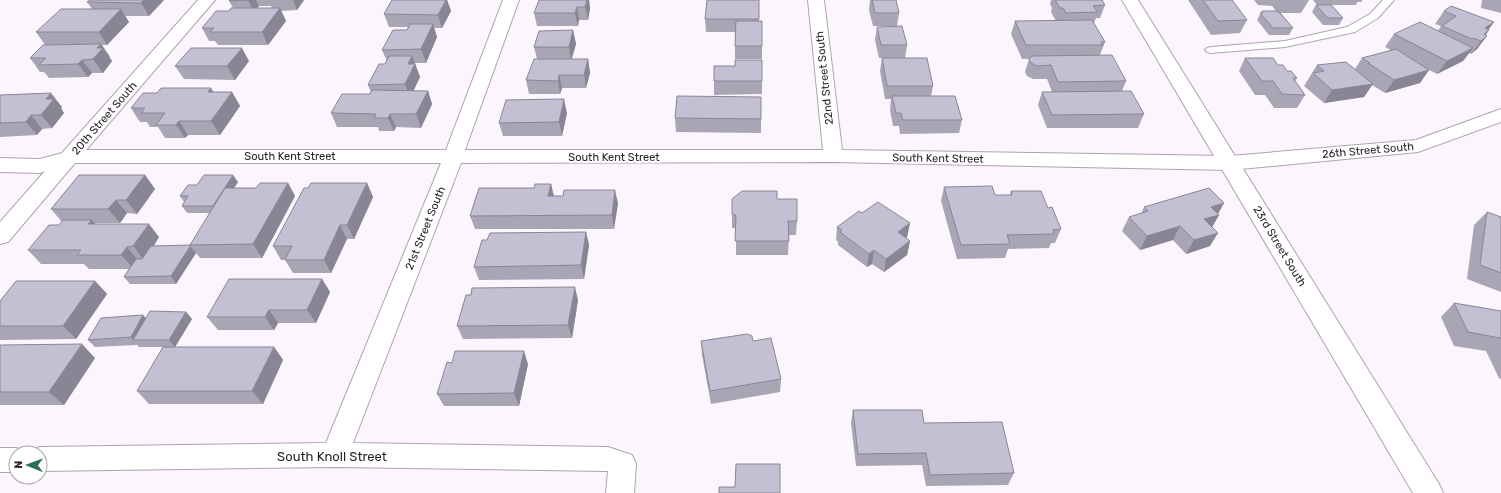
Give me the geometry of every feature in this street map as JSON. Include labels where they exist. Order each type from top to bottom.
[{"type":"street","name":"20th Street South","points":[[0,236],[207,0]]},
{"type":"street","name":"21st Street South","points":[[335,456],[453,157],[511,0]]},
{"type":"street","name":"22nd Street South","points":[[816,0],[833,156]]},
{"type":"street","name":"23rd Street South","points":[[1130,0],[1429,493]]},
{"type":"street","name":"26th Street South","points":[[1230,163],[1418,146],[1501,115]]},
{"type":"street","name":"South Kent Street","points":[[0,165],[40,166],[70,157],[833,156],[1230,163]]},
{"type":"street","name":"South Knoll Street","points":[[48,459],[335,456],[608,459],[622,464],[620,493]]},
{"type":"lane","points":[[1211,50],[1285,44],[1351,30],[1374,16],[1390,0]]},
{"type":"building","points":[[90,0],[144,0],[141,3],[87,2]]},
{"type":"building","points":[[392,0],[446,0],[438,15],[384,14]]},
{"type":"building","points":[[539,0],[587,0],[585,7],[577,7],[575,13],[534,13]]},
{"type":"building","points":[[707,0],[759,0],[759,19],[705,19]]},
{"type":"building","points":[[872,0],[896,0],[899,13],[875,13]]},
{"type":"building","points":[[1055,0],[1102,0],[1105,5],[1093,6],[1098,12],[1066,13],[1063,8],[1060,8]]},
{"type":"building","points":[[1203,0],[1232,0],[1247,20],[1218,21]]},
{"type":"building","points":[[1316,5],[1331,5],[1343,18],[1328,18]]},
{"type":"building","points":[[1451,6],[1494,22],[1485,28],[1489,30],[1484,34],[1487,36],[1481,41],[1472,39],[1442,26],[1456,16],[1444,11]]},
{"type":"building","points":[[231,8],[280,8],[262,32],[210,32],[214,28],[202,28],[216,11],[229,11]]},
{"type":"building","points":[[61,9],[121,9],[99,32],[36,32]]},
{"type":"building","points":[[1262,11],[1277,11],[1293,28],[1273,28],[1260,13],[1263,13]]},
{"type":"building","points":[[1092,20],[1105,42],[1101,42],[1103,45],[1026,45],[1015,21]]},
{"type":"building","points":[[736,21],[762,21],[762,46],[735,46]]},
{"type":"building","points":[[1420,22],[1473,48],[1447,61],[1394,34]]},
{"type":"building","points":[[410,24],[433,24],[421,49],[382,50],[393,30],[407,30]]},
{"type":"building","points":[[902,26],[907,45],[881,45],[877,27]]},
{"type":"building","points":[[573,30],[569,47],[534,47],[539,31]]},
{"type":"building","points":[[101,44],[97,48],[103,48],[93,59],[82,60],[78,64],[39,65],[46,58],[30,58],[43,45]]},
{"type":"building","points":[[191,48],[242,48],[227,66],[175,66]]},
{"type":"building","points":[[1396,49],[1429,70],[1394,80],[1362,58]]},
{"type":"building","points":[[1112,55],[1126,81],[1058,82],[1051,65],[1037,66],[1031,63],[1029,59],[1032,56]]},
{"type":"building","points":[[389,56],[412,56],[408,64],[415,64],[405,84],[368,85],[379,64],[385,64]]},
{"type":"building","points":[[882,58],[927,58],[933,86],[887,86]]},
{"type":"building","points":[[1245,58],[1273,58],[1278,65],[1283,65],[1287,71],[1291,71],[1297,78],[1293,78],[1305,95],[1282,94],[1273,81],[1262,81]]},
{"type":"building","points":[[534,59],[588,59],[584,75],[559,75],[558,81],[526,80]]},
{"type":"building","points":[[735,60],[762,60],[762,81],[714,81],[714,66],[735,66]]},
{"type":"building","points":[[1346,62],[1373,84],[1332,90],[1313,73],[1324,71],[1317,65]]},
{"type":"building","points":[[161,88],[211,88],[208,92],[232,92],[211,121],[179,121],[176,125],[156,125],[165,113],[141,113],[145,108],[131,108],[143,93],[157,93]]},
{"type":"building","points":[[372,90],[428,91],[416,114],[390,114],[388,118],[374,118],[376,114],[331,113],[342,94],[370,94]]},
{"type":"building","points":[[1131,91],[1144,114],[1052,115],[1042,92]]},
{"type":"building","points":[[51,93],[46,99],[54,99],[41,115],[31,115],[26,122],[0,123],[0,95]]},
{"type":"building","points":[[677,96],[761,97],[761,119],[675,118]]},
{"type":"building","points":[[892,96],[955,96],[962,120],[903,120],[901,113],[896,113]]},
{"type":"building","points":[[564,99],[559,122],[499,123],[506,100]]},
{"type":"building","points":[[79,175],[145,175],[126,200],[116,200],[108,209],[51,209]]},
{"type":"building","points":[[204,175],[233,175],[213,206],[182,206],[188,196],[180,196],[188,185],[197,185]]},
{"type":"building","points":[[260,183],[288,183],[253,244],[190,245],[225,188],[256,188]]},
{"type":"building","points":[[311,183],[367,183],[347,225],[340,225],[324,260],[285,260],[292,246],[273,246],[304,188],[308,188]]},
{"type":"building","points":[[535,184],[551,184],[548,196],[563,196],[564,190],[615,190],[612,215],[470,216],[479,188],[534,188]]},
{"type":"building","points":[[992,186],[995,195],[1012,195],[1011,191],[1041,191],[1048,208],[1052,207],[1061,229],[1053,230],[1054,234],[1007,235],[1010,244],[961,245],[944,187]]},
{"type":"building","points":[[1209,188],[1224,203],[1211,207],[1219,215],[1204,219],[1218,233],[1194,240],[1180,226],[1147,236],[1129,217],[1148,211],[1144,207]]},
{"type":"building","points":[[742,191],[777,191],[777,199],[797,199],[797,221],[788,221],[789,241],[735,241],[736,215],[732,214],[732,199]]},
{"type":"building","points":[[878,202],[910,223],[898,232],[910,241],[886,259],[874,250],[869,254],[840,232],[842,230],[837,227],[859,211],[862,213]]},
{"type":"building","points":[[1487,212],[1501,217],[1501,273],[1480,265]]},
{"type":"building","points":[[63,220],[92,220],[88,224],[149,224],[133,246],[127,247],[121,255],[77,255],[81,250],[28,250],[49,225],[59,225]]},
{"type":"building","points":[[586,232],[581,265],[474,267],[482,240],[487,240],[490,233]]},
{"type":"building","points":[[191,245],[171,276],[124,277],[136,259],[142,259],[151,246]]},
{"type":"building","points":[[229,279],[322,279],[307,310],[269,310],[265,317],[207,317]]},
{"type":"building","points":[[16,281],[95,281],[63,326],[0,326],[0,301]]},
{"type":"building","points":[[575,287],[568,325],[457,326],[466,295],[471,295],[472,288]]},
{"type":"building","points":[[1454,303],[1501,311],[1501,339],[1468,332]]},
{"type":"building","points":[[150,311],[186,312],[169,340],[133,340]]},
{"type":"building","points":[[143,315],[131,337],[88,340],[101,318]]},
{"type":"building","points":[[747,334],[752,336],[753,341],[771,338],[781,379],[710,391],[701,341]]},
{"type":"building","points":[[82,344],[49,392],[0,392],[0,345]]},
{"type":"building","points":[[163,347],[274,347],[252,391],[137,391]]},
{"type":"building","points":[[455,351],[524,351],[514,393],[437,394],[447,362],[452,363]]},
{"type":"building","points":[[853,410],[922,410],[924,423],[1002,422],[1014,473],[930,475],[926,453],[858,454]]},
{"type":"building","points":[[736,464],[780,464],[780,493],[719,493],[719,487],[735,487]]}]
